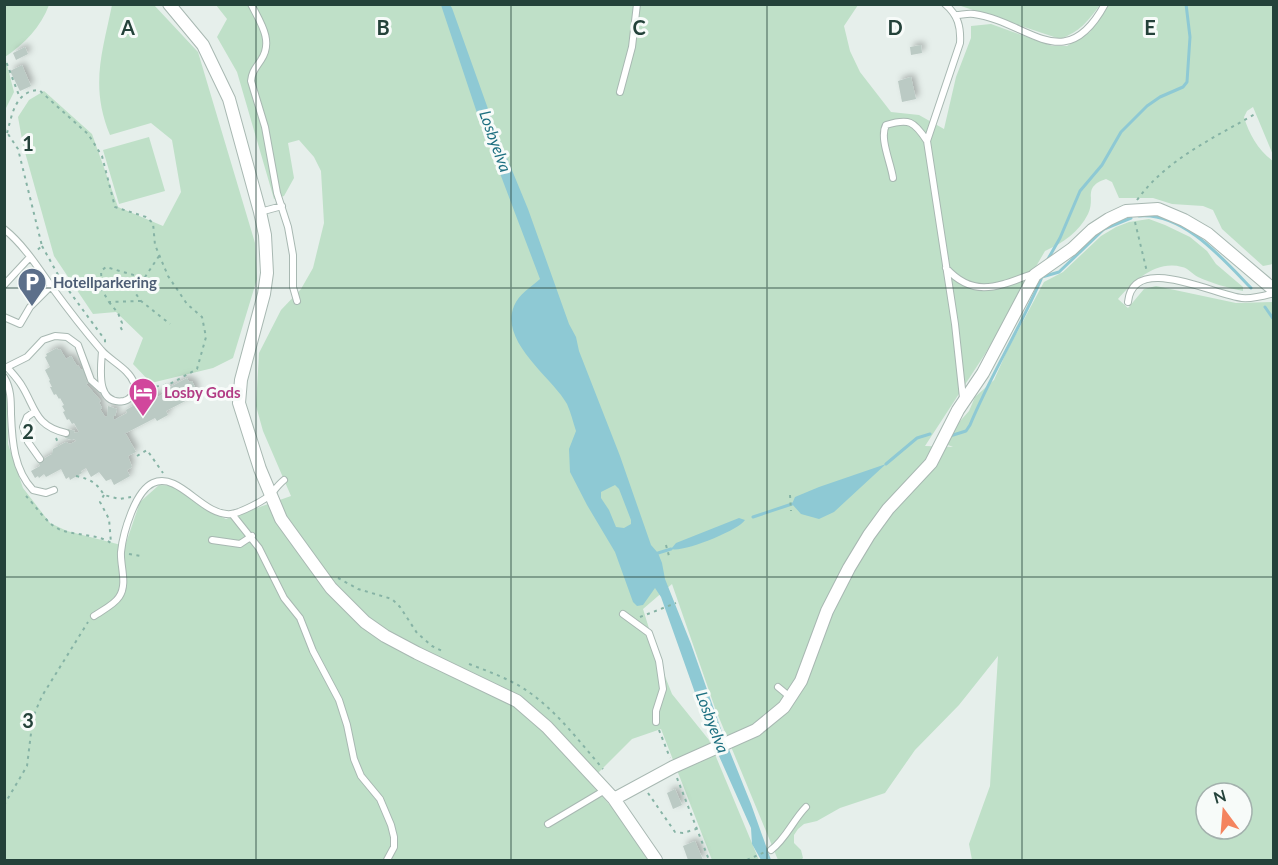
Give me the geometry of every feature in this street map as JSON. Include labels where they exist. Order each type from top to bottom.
[{"type":"street","points":[[169,4],[203,45],[229,99],[260,212],[265,235],[267,273],[264,294],[241,380],[239,403],[260,469],[281,519],[331,588],[365,622],[417,653],[517,701],[547,727],[610,795],[656,861]]},
{"type":"street","points":[[610,795],[756,730],[791,697],[801,681],[827,611],[854,560],[888,509],[931,464],[1032,280],[1038,272],[1072,249],[1099,225],[1119,214],[1133,210],[1158,210],[1184,220],[1208,234],[1274,291]]},
{"type":"lane","points":[[251,4],[265,33],[267,44],[263,57],[252,74],[251,81],[265,127],[277,193],[288,227],[293,255],[293,287],[297,301]]},
{"type":"lane","points":[[620,92],[632,48],[637,4]]},
{"type":"lane","points":[[927,141],[960,43],[960,30],[956,15],[945,4]]},
{"type":"lane","points":[[956,15],[973,13],[1009,24],[1043,40],[1057,43],[1075,39],[1099,15],[1105,4]]},
{"type":"lane","points":[[893,178],[883,140],[883,131],[886,125],[909,121],[915,124],[927,141],[958,345],[963,402]]},
{"type":"lane","points":[[260,212],[282,206]]},
{"type":"lane","points":[[4,229],[30,257],[102,351],[126,371],[134,381],[134,391],[131,397],[125,400],[109,397],[91,380],[78,345],[67,337],[55,336],[43,340],[27,357],[6,367],[22,385],[34,412],[52,430],[66,433]]},
{"type":"lane","points":[[4,285],[30,257]]},
{"type":"lane","points":[[946,267],[963,282],[976,287],[988,288],[1008,284],[1038,272]]},
{"type":"lane","points":[[1128,302],[1131,290],[1148,279],[1171,279],[1242,298],[1258,297],[1274,291]]},
{"type":"lane","points":[[4,317],[20,324],[30,307],[51,286]]},
{"type":"lane","points":[[102,351],[100,379],[103,390]]},
{"type":"lane","points":[[4,377],[11,397],[13,445],[17,464],[28,485],[38,493],[54,490]]},
{"type":"lane","points":[[34,412],[27,417],[23,427],[28,442],[40,459]]},
{"type":"lane","points":[[94,616],[118,598],[123,588],[121,552],[128,520],[140,495],[154,482],[171,481],[205,505],[224,514],[232,514],[271,494],[284,480]]},
{"type":"lane","points":[[232,514],[260,548],[284,598],[300,618],[313,651],[339,700],[354,759],[361,776],[371,786],[384,807],[394,837],[394,847],[387,861]]},
{"type":"lane","points":[[212,540],[240,544],[252,536]]},
{"type":"lane","points":[[623,614],[649,633],[659,661],[663,689],[656,711],[656,722]]},
{"type":"lane","points":[[778,687],[791,697]]},
{"type":"lane","points":[[548,824],[610,795]]},
{"type":"lane","points":[[771,850],[783,839],[796,817],[806,807]]},
{"type":"path","points":[[4,56],[20,98]]},
{"type":"path","points":[[7,133],[15,106],[20,98],[39,90],[88,134],[102,156],[115,207],[146,217],[153,223],[154,245],[168,276],[186,304],[202,317],[206,337],[197,369],[170,384],[134,391]]},
{"type":"path","points":[[1148,279],[1133,210],[1138,198],[1159,174],[1203,144],[1255,114]]},
{"type":"path","points":[[4,128],[18,149],[42,246],[61,280],[105,340],[102,351]]},
{"type":"path","points":[[30,257],[42,246]]},
{"type":"path","points":[[159,256],[136,290],[137,297],[170,324]]},
{"type":"path","points":[[122,330],[118,313],[102,290],[102,269],[112,268],[144,278]]},
{"type":"path","points":[[109,302],[141,301]]},
{"type":"path","points":[[137,456],[146,449],[163,474],[171,481]]},
{"type":"path","points":[[76,476],[98,484],[104,495],[119,499],[140,495]]},
{"type":"path","points":[[28,485],[24,493],[53,526],[63,531],[96,537],[111,543],[121,552],[141,556]]},
{"type":"path","points":[[104,495],[100,502],[109,519],[111,543]]},
{"type":"path","points":[[790,495],[791,511]]},
{"type":"path","points":[[666,545],[669,556]]},
{"type":"path","points":[[331,573],[358,589],[392,599],[417,633],[447,655]]},
{"type":"path","points":[[632,620],[676,603]]},
{"type":"path","points":[[4,804],[27,766],[33,717],[42,696],[85,625],[94,616]]},
{"type":"path","points":[[466,663],[517,684],[537,698],[555,714],[603,770]]},
{"type":"path","points":[[656,722],[709,861]]},
{"type":"path","points":[[641,783],[675,832],[683,833],[696,829]]},
{"type":"path","points":[[747,861],[754,856]]},
{"type":"green space","points":[[4,5],[49,5],[31,34],[5,57],[14,92],[6,108],[4,106]]},
{"type":"green space","points":[[112,5],[154,5],[198,52],[255,243],[257,279],[233,358],[213,368],[151,383],[133,364],[143,338],[116,312],[93,314],[54,256],[23,145],[18,117],[29,100],[44,91],[92,134],[118,207],[163,226],[181,192],[172,140],[151,123],[110,135],[100,101],[100,70]]},
{"type":"green space","points":[[216,5],[858,5],[844,26],[850,51],[860,72],[891,112],[919,115],[944,129],[956,77],[971,38],[971,26],[991,24],[1052,46],[1067,46],[1090,32],[1108,5],[1273,5],[1273,155],[1253,107],[1244,117],[1255,141],[1273,161],[1273,264],[1263,266],[1222,229],[1213,210],[1203,206],[1172,204],[1153,198],[1119,198],[1112,182],[1106,179],[1099,182],[1092,189],[1088,214],[1070,236],[1045,251],[985,354],[925,446],[953,447],[948,445],[953,429],[969,411],[975,397],[994,380],[1044,282],[1063,272],[1101,236],[1116,227],[1149,219],[1165,225],[1190,237],[1243,287],[1243,291],[1214,283],[1184,268],[1163,267],[1138,279],[1118,299],[1128,308],[1144,289],[1156,286],[1236,303],[1273,302],[1273,860],[972,860],[969,844],[990,786],[998,656],[959,705],[915,750],[885,793],[840,808],[817,821],[804,824],[794,835],[794,843],[801,850],[803,858],[801,860],[778,860],[715,708],[672,584],[643,609],[659,661],[672,694],[709,740],[759,860],[712,860],[661,729],[632,739],[589,782],[619,815],[649,860],[5,860],[4,388],[7,395],[8,444],[23,488],[50,523],[67,531],[125,546],[140,502],[159,485],[178,486],[215,514],[226,519],[291,496],[263,431],[256,406],[259,353],[281,310],[301,289],[313,268],[324,223],[321,171],[314,157],[299,140],[288,143],[294,178],[284,196],[274,199],[237,72],[217,37],[227,19]]},
{"type":"green space","points":[[958,5],[1100,5],[1083,25],[1060,39]]},
{"type":"green space","points":[[149,137],[165,191],[119,204],[103,150]]},
{"type":"water","name":"Losbyelva","points":[[441,5],[450,5],[452,8],[497,134],[528,209],[569,324],[576,337],[579,351],[620,456],[651,545],[658,553],[662,563],[665,579],[771,860],[761,860],[752,844],[751,828],[711,738],[661,597],[655,588],[643,605],[637,606],[633,602],[615,552],[570,472],[569,449],[576,431],[567,404],[520,346],[514,333],[511,319],[514,306],[522,294],[540,279],[476,110]],"holes":[[[615,485],[619,489],[631,520],[631,524],[624,528],[616,527],[601,498],[601,492]]]},
{"type":"water","points":[[886,464],[834,512],[819,519],[801,514],[792,504],[795,497]]},
{"type":"water","points":[[739,518],[745,520],[722,535],[687,548],[671,549],[676,543]]},
{"type":"building","points":[[921,45],[922,53],[911,55],[910,47]]},
{"type":"building","points":[[25,47],[28,54],[16,60],[13,53]]},
{"type":"building","points":[[22,65],[31,86],[20,91],[10,71]]},
{"type":"building","points":[[911,77],[916,99],[902,102],[898,81]]},
{"type":"building","name":"Losby Gods","points":[[57,348],[66,359],[71,356],[77,366],[83,369],[87,377],[85,378],[88,383],[86,384],[101,401],[99,402],[102,408],[100,409],[105,417],[108,406],[117,409],[113,416],[114,420],[140,402],[142,405],[147,403],[145,400],[147,396],[152,393],[153,395],[156,393],[158,397],[163,394],[161,392],[187,378],[189,382],[192,381],[196,389],[194,391],[197,395],[166,411],[168,415],[157,421],[155,418],[124,434],[136,452],[128,456],[132,467],[127,470],[130,476],[114,485],[111,479],[106,481],[99,472],[91,477],[86,468],[70,480],[69,477],[66,479],[61,469],[46,477],[44,474],[39,478],[38,476],[35,478],[31,471],[40,466],[38,462],[52,454],[53,449],[66,442],[70,444],[76,441],[65,438],[68,429],[75,431],[74,433],[79,432],[74,423],[67,420],[63,412],[65,411],[62,406],[64,405],[56,394],[54,395],[45,370],[50,367],[45,357],[46,354]]},
{"type":"building","points":[[675,789],[682,805],[673,809],[667,793]]},
{"type":"building","points":[[695,841],[703,860],[688,860],[683,846]]},
{"type":"waterway","points":[[1048,259],[1060,238],[1080,191],[1102,165],[1121,132],[1147,106],[1160,97],[1183,87],[1187,82],[1190,37],[1186,4]]},
{"type":"waterway","points":[[1139,216],[1171,221],[1186,229],[1215,251],[1251,288]]},
{"type":"waterway","points":[[1042,277],[1059,272],[1104,229],[1131,218]]},
{"type":"waterway","points":[[950,436],[966,431],[970,425],[1042,277]]},
{"type":"waterway","points":[[1265,307],[1274,320]]},
{"type":"waterway","points":[[886,464],[917,438],[930,434]]},
{"type":"waterway","points":[[753,517],[792,504]]},
{"type":"waterway","points":[[658,553],[671,549]]},
{"type":"place","name":"Hotellparkering","points":[[32,308]]},
{"type":"place","name":"Losby Gods","points":[[143,418]]}]
